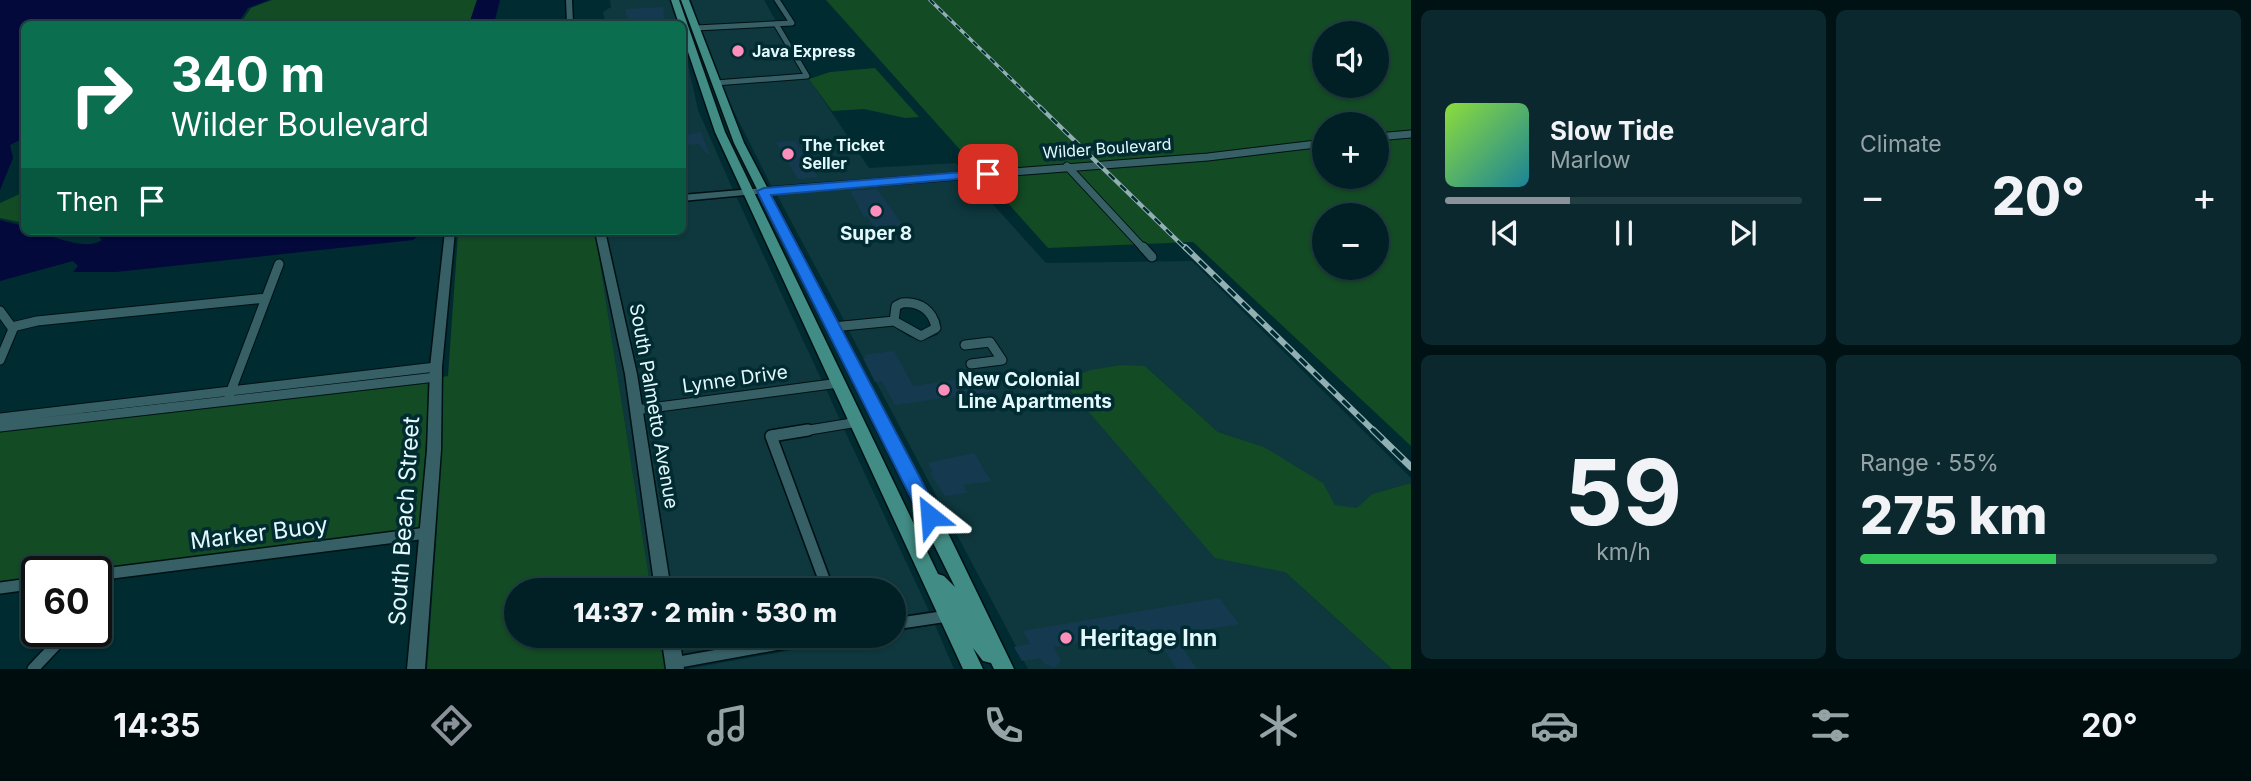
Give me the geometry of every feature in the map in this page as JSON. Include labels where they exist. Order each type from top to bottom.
[{"type":"main road","points":[[675,0],[682,21]]},
{"type":"main road","points":[[685,0],[756,192],[839,383],[973,669]]},
{"type":"main road","points":[[681,18],[696,27]]},
{"type":"main road","points":[[686,46],[699,73],[719,131],[833,327],[976,611],[1002,669]]},
{"type":"main road","points":[[699,73],[715,83]]},
{"type":"main road","points":[[929,574],[960,604],[976,611]]},
{"type":"main road","points":[[949,615],[965,621],[1002,669]]},
{"type":"street","points":[[569,0],[570,21]]},
{"type":"street","points":[[696,27],[792,23],[777,0]]},
{"type":"street","points":[[715,83],[807,76],[776,24]]},
{"type":"street","points":[[1389,136],[1411,134]]},
{"type":"street","name":"Wilder Boulevard","points":[[686,198],[1208,157],[1312,145]]},
{"type":"street","points":[[1067,166],[1152,257]]},
{"type":"street","name":"South Beach Street","points":[[416,669],[436,372],[450,235]]},
{"type":"street","name":"South Palmetto Avenue","points":[[601,235],[636,410],[661,578]]},
{"type":"street","points":[[229,396],[279,264]]},
{"type":"street","points":[[12,327],[37,321],[266,299]]},
{"type":"street","points":[[833,327],[894,321],[912,335],[925,336],[936,328],[930,313],[913,302],[902,302],[896,306],[894,321]]},
{"type":"street","points":[[0,311],[12,327],[10,341],[0,360]]},
{"type":"street","points":[[965,345],[989,342],[1002,360],[971,364]]},
{"type":"street","points":[[0,427],[436,372]]},
{"type":"street","name":"Lynne Drive","points":[[636,410],[839,383]]},
{"type":"street","points":[[0,418],[229,396]]},
{"type":"street","points":[[824,578],[771,436],[858,422]]},
{"type":"street","name":"Marker Buoy","points":[[112,574],[427,533]]},
{"type":"street","points":[[0,588],[21,585]]},
{"type":"street","points":[[906,622],[949,615]]},
{"type":"street","points":[[33,669],[54,647]]},
{"type":"street","points":[[672,648],[675,666],[764,648]]},
{"type":"shaded area","points":[[0,0],[269,0],[248,8],[239,21],[21,21],[21,140],[10,145],[13,158],[0,190]]},
{"type":"shaded area","points":[[477,0],[500,0],[495,21],[470,21]]},
{"type":"shaded area","points":[[610,0],[670,0],[677,21],[605,21],[603,12],[611,7]]},
{"type":"shaded area","points":[[691,0],[764,0],[777,23],[700,27]]},
{"type":"shaded area","points":[[774,25],[803,75],[719,81],[701,29]]},
{"type":"shaded area","points":[[686,56],[698,110],[734,192],[686,196]]},
{"type":"shaded area","points":[[808,77],[869,168],[956,163],[965,174],[773,189],[720,84]]},
{"type":"shaded area","points":[[969,178],[1046,263],[1192,261],[1411,478],[1411,483],[1372,494],[1357,509],[1334,505],[1264,447],[1218,432],[1145,366],[1285,572],[1392,669],[1028,669],[848,329],[892,325],[909,337],[926,339],[938,335],[941,321],[925,303],[901,299],[891,305],[889,318],[845,322],[776,193]],"holes":[[[987,338],[994,341],[1007,359],[1005,364],[968,369],[965,361],[994,357],[987,346],[962,349],[959,342]]]},
{"type":"shaded area","points":[[736,196],[822,381],[641,405],[606,235],[686,235],[686,201]]},
{"type":"shaded area","points":[[0,220],[21,225],[21,235],[44,235],[85,244],[102,240],[97,235],[420,235],[413,240],[116,272],[73,272],[78,266],[73,261],[0,281]]},
{"type":"shaded area","points":[[596,235],[625,375],[654,578],[649,578]]},
{"type":"shaded area","points":[[826,389],[840,420],[770,431],[765,437],[816,578],[669,578],[643,414]]},
{"type":"shaded area","points":[[844,429],[929,611],[906,615],[906,578],[831,578],[779,440]]},
{"type":"shaded area","points":[[935,625],[954,669],[687,669],[803,648],[906,648],[906,630]]},
{"type":"shaded area","points":[[680,648],[714,648],[681,654]]},
{"type":"green space","points":[[272,0],[477,0],[470,21],[242,21],[251,8]]},
{"type":"green space","points":[[826,0],[1411,0],[1411,446],[1193,242],[1048,248]]},
{"type":"green space","points":[[875,68],[919,117],[905,118],[864,109],[832,111],[809,79],[830,72]]},
{"type":"green space","points":[[21,193],[21,222],[0,218],[0,203]]},
{"type":"green space","points":[[458,235],[596,235],[649,578],[504,578],[504,648],[661,648],[666,669],[427,669],[437,528],[442,377],[448,376]]},
{"type":"green space","points":[[1121,365],[1145,366],[1218,432],[1264,447],[1323,483],[1335,505],[1357,508],[1372,494],[1411,483],[1411,669],[1392,669],[1285,572],[1215,558],[1062,381],[1091,370]]},
{"type":"green space","points":[[430,382],[420,528],[112,567],[112,556],[21,556],[21,579],[0,581],[0,431]]},
{"type":"building","points":[[663,7],[665,21],[630,21],[626,9]]},
{"type":"building","points":[[701,132],[709,153],[699,144],[686,145],[686,135]]},
{"type":"building","points":[[795,141],[818,177],[798,179],[776,142]]},
{"type":"building","name":"Super 8","points":[[877,189],[903,226],[885,228],[892,240],[883,241],[867,216],[864,217],[850,191]]},
{"type":"building","points":[[894,351],[913,386],[990,375],[1000,390],[895,405],[882,381],[875,382],[863,358],[866,358],[864,355]]},
{"type":"building","points":[[974,453],[991,481],[963,485],[967,493],[945,496],[930,473],[933,472],[928,463]]},
{"type":"building","name":"Heritage Inn","points":[[1219,598],[1239,624],[1174,635],[1197,669],[1177,669],[1152,631],[1054,647],[1061,661],[1054,668],[1043,663],[1040,658],[1022,661],[1014,647],[1030,644],[1023,631]]},
{"type":"railway","points":[[930,0],[1042,109]]},
{"type":"railway","points":[[1040,107],[1186,249]]},
{"type":"railway","points":[[1185,247],[1375,432]]},
{"type":"railway","points":[[1373,430],[1411,467]]},
{"type":"place","name":"Java Express","points":[[738,51]]},
{"type":"place","name":"The Ticket Seller","points":[[788,154]]},
{"type":"place","name":"Super 8","points":[[876,211]]},
{"type":"place","name":"New Colonial Line Apartments","points":[[944,390]]},
{"type":"place","name":"Heritage Inn","points":[[1066,638]]},
{"type":"route","points":[[930,516],[764,191],[802,191],[988,174]]}]
